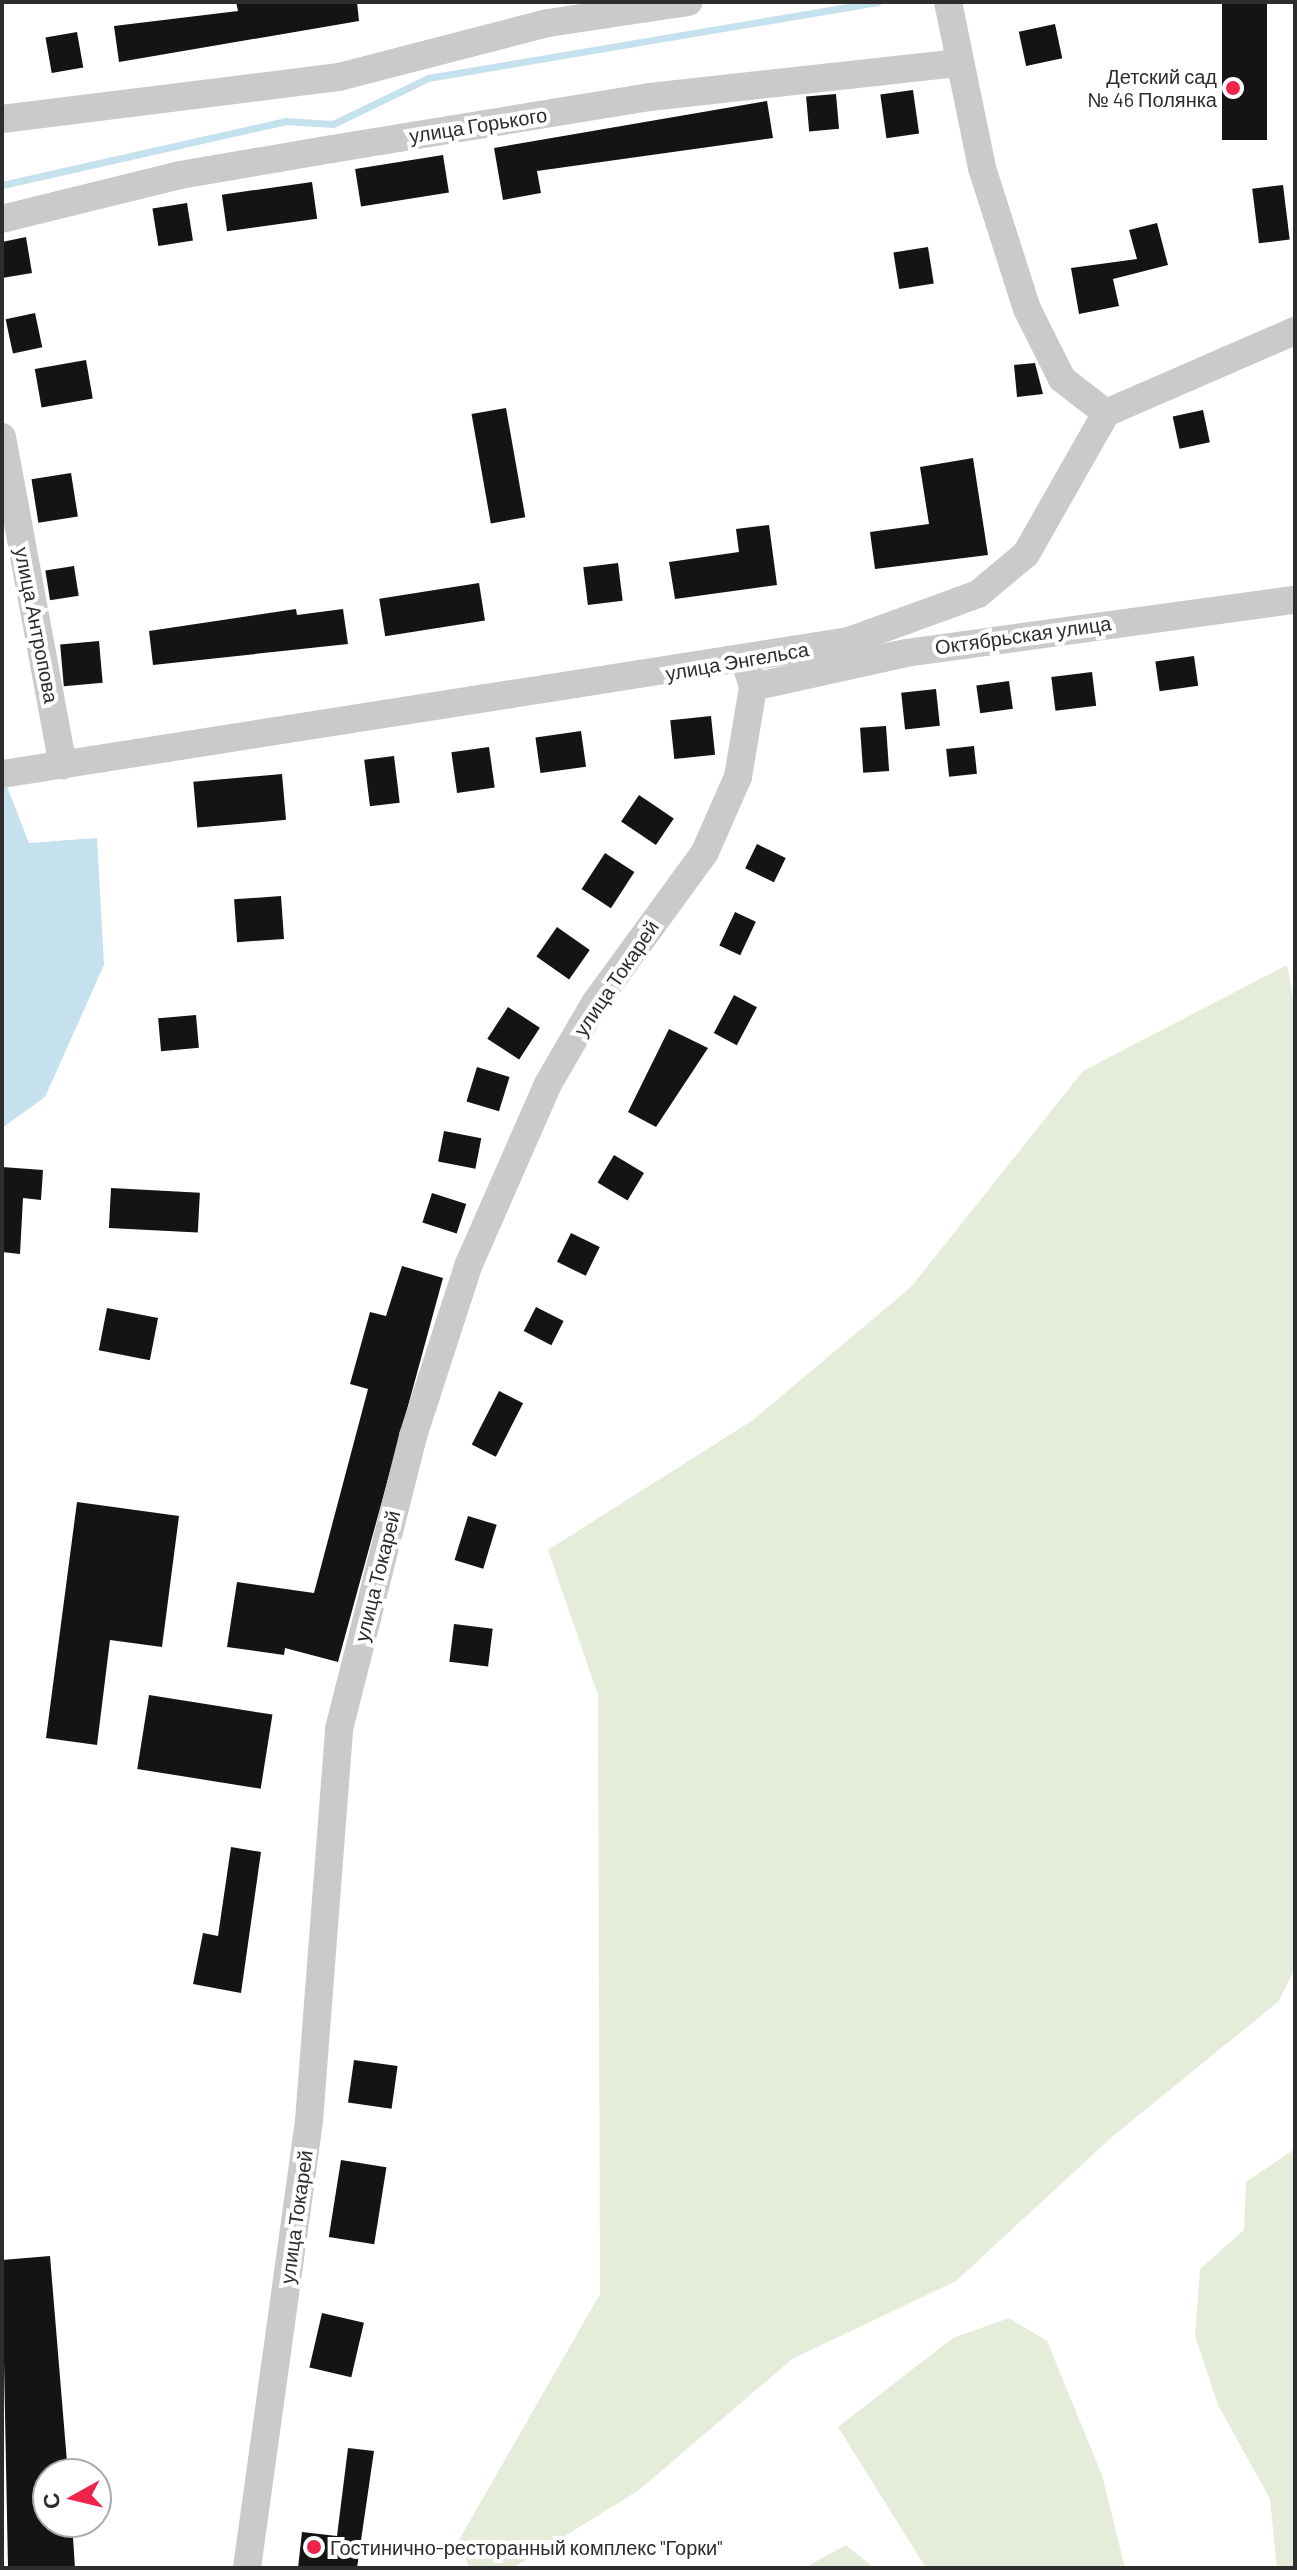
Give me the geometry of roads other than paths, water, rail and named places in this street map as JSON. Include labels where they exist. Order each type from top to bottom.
[{"type":"street","points":[[2,119],[339,77],[548,23],[688,2]]},
{"type":"street","points":[[948,2],[982,168],[1027,309],[1062,379],[1106,413],[1295,331]]},
{"type":"street","name":"улица Горького","points":[[2,219],[180,175],[650,97],[959,63]]},
{"type":"street","name":"улица Энгельса","points":[[2,774],[749,674],[978,594],[1026,554],[1106,413]]},
{"type":"street","name":"улица Антропова","points":[[2,437],[63,765]]},
{"type":"street","name":"Октябрьская улица","points":[[749,674],[1295,600]]},
{"type":"street","name":"улица Токарей","points":[[247,2568],[309,2121],[339,1729],[413,1436],[469,1264],[548,1084],[595,1003],[705,852],[738,777],[749,674]]},
{"type":"water","points":[[2,774],[29,843],[97,838],[104,965],[45,1097],[2,1128]]},
{"type":"waterway","points":[[2,185],[285,121],[333,124],[428,78],[878,2]]},
{"type":"place","name":"Детский сад № 46 Полянка","points":[[1233,88]]},
{"type":"place","name":"Гостинично-ресторанный комплекс \"Горки\"","points":[[314,2547]]}]
